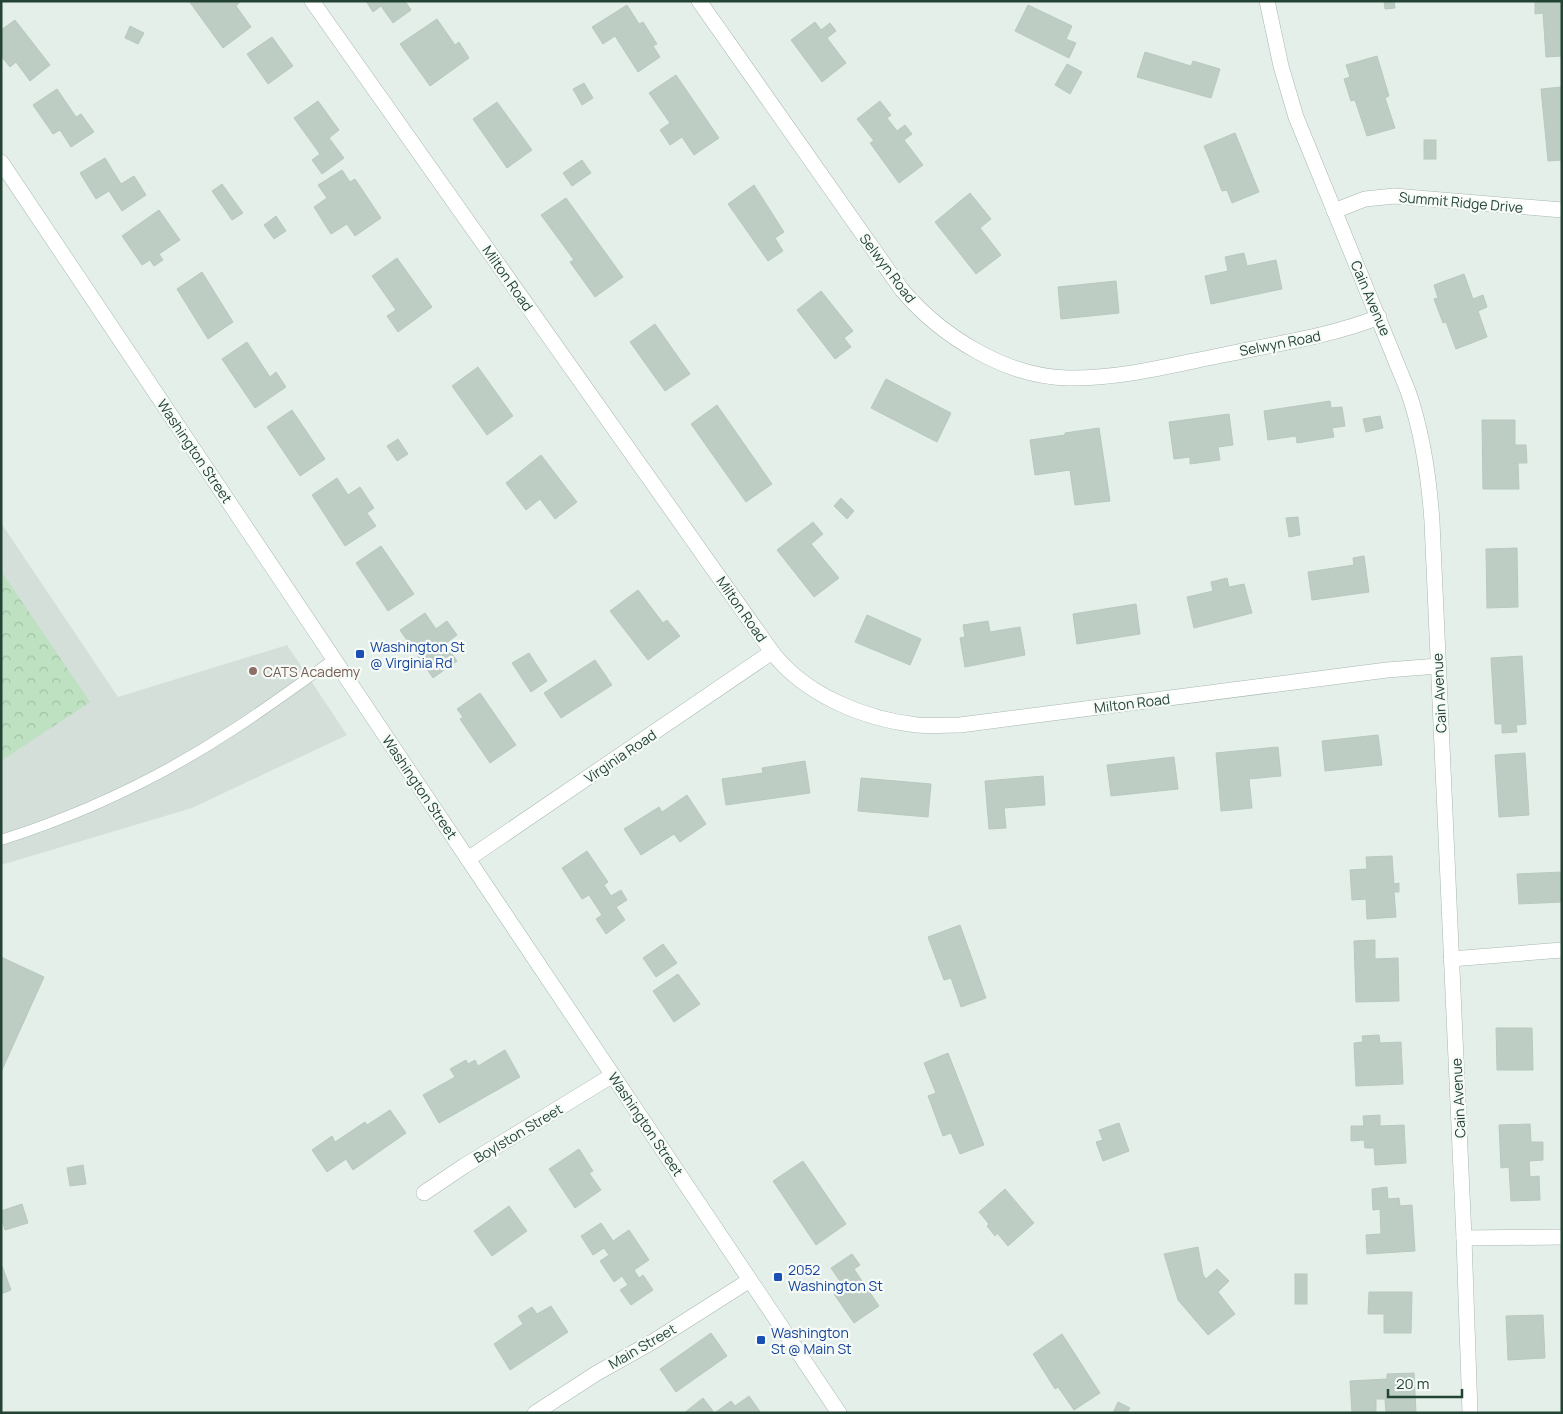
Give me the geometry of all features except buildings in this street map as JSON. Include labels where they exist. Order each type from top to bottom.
[{"type":"street","name":"Milton Road","points":[[312,1],[772,652],[792,674],[822,694],[856,710],[917,725],[939,726],[1387,670],[1438,666]]},
{"type":"street","name":"Selwyn Road","points":[[699,1],[902,290],[932,321],[960,342],[978,352],[1018,369],[1042,375],[1066,378],[1113,376],[1333,332],[1379,317]]},
{"type":"street","name":"Cain Avenue","points":[[1267,1],[1277,50],[1293,108],[1413,404],[1425,453],[1432,522],[1470,1413]]},
{"type":"street","name":"Washington Street","points":[[1,162],[839,1413]]},
{"type":"street","name":"Summit Ridge Drive","points":[[1334,211],[1365,199],[1394,196],[1562,210]]},
{"type":"street","name":"Virginia Road","points":[[468,859],[772,652]]},
{"type":"street","points":[[1451,959],[1562,950]]},
{"type":"street","name":"Boylston Street","points":[[424,1193],[464,1166],[613,1075]]},
{"type":"street","points":[[1464,1238],[1562,1237]]},
{"type":"street","name":"Main Street","points":[[535,1413],[596,1373],[654,1341],[750,1280]]},
{"type":"lane","points":[[1,840],[96,803],[166,770],[233,730],[334,659]]},
{"type":"shaded area","name":"CATS Academy","points":[[1,523],[118,697],[287,645],[347,735],[192,808],[1,865]]},
{"type":"green space","points":[[1,571],[90,702],[1,761]]},
{"type":"place","name":"Washington St @ Virginia Rd","points":[[360,654]]},
{"type":"place","name":"CATS Academy","points":[[253,671]]},
{"type":"place","name":"2052 Washington St","points":[[778,1277]]},
{"type":"place","name":"Washington St @ Main St","points":[[761,1340]]}]
